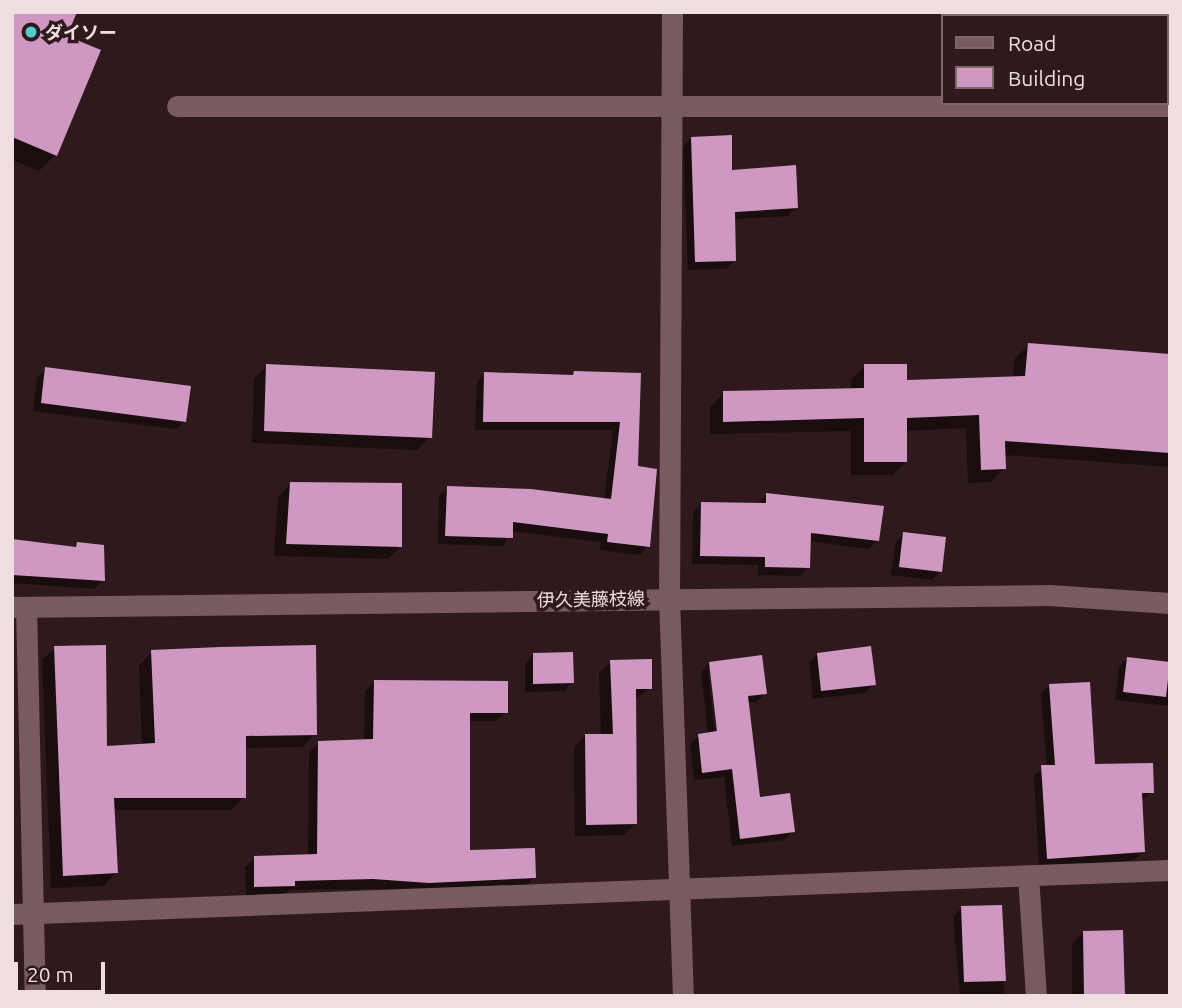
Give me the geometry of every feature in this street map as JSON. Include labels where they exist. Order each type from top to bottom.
[{"type":"street","points":[[672,12],[669,597],[683,996]]},
{"type":"street","points":[[177,106],[1170,106]]},
{"type":"street","name":"伊久美藤枝線","points":[[19,607],[669,597],[1049,595],[1170,603]]},
{"type":"street","points":[[19,607],[23,913],[35,996]]},
{"type":"street","points":[[23,913],[1170,870]]},
{"type":"street","points":[[1028,876],[1036,996]]},
{"type":"building","points":[[12,12],[77,12],[67,36],[101,50],[57,156],[12,137]]},
{"type":"building","points":[[732,135],[732,170],[796,165],[798,208],[735,212],[736,261],[695,262],[691,137]]},
{"type":"building","points":[[1028,343],[1170,354],[1170,453],[1005,441],[1006,469],[981,470],[979,415],[907,418],[907,462],[864,462],[864,418],[723,422],[723,391],[864,388],[864,364],[907,364],[907,380],[1025,376]]},
{"type":"building","points":[[266,364],[435,372],[432,438],[264,431]]},
{"type":"building","points":[[45,367],[191,386],[186,422],[41,403]]},
{"type":"building","points":[[574,371],[641,373],[638,466],[657,469],[650,547],[607,542],[608,534],[513,522],[513,538],[445,536],[447,486],[531,489],[611,499],[620,422],[483,422],[484,372],[573,375]]},
{"type":"building","points":[[290,482],[402,483],[402,547],[286,544]]},
{"type":"building","points":[[766,493],[884,506],[879,541],[811,533],[810,568],[765,567],[765,557],[700,556],[701,502],[766,503]]},
{"type":"building","points":[[903,532],[946,537],[942,572],[899,567]]},
{"type":"building","points":[[12,539],[76,547],[77,542],[104,545],[105,581],[12,575]]},
{"type":"building","points":[[106,645],[107,746],[155,743],[151,650],[316,645],[317,735],[246,736],[246,798],[114,798],[118,873],[63,876],[54,646]]},
{"type":"building","points":[[871,646],[876,685],[821,691],[817,653]]},
{"type":"building","points":[[573,652],[574,683],[533,684],[533,653]]},
{"type":"building","points":[[762,655],[767,694],[748,696],[760,797],[790,793],[795,832],[740,839],[732,769],[702,773],[698,734],[717,731],[709,662]]},
{"type":"building","points":[[1127,657],[1170,662],[1166,697],[1123,692]]},
{"type":"building","points":[[652,659],[652,689],[636,689],[637,824],[586,825],[585,734],[613,734],[610,660]]},
{"type":"building","points":[[374,680],[508,681],[508,713],[470,713],[470,850],[535,848],[536,878],[429,883],[373,879],[295,881],[295,886],[254,887],[254,856],[317,854],[318,741],[373,739]]},
{"type":"building","points":[[1090,682],[1095,764],[1153,763],[1154,793],[1142,793],[1145,852],[1047,859],[1041,765],[1055,765],[1049,684]]},
{"type":"building","points":[[1002,905],[1006,981],[964,982],[961,906]]},
{"type":"building","points":[[1123,930],[1125,996],[1084,996],[1083,931]]},
{"type":"place","name":"ダイソー","points":[[31,32]]}]
